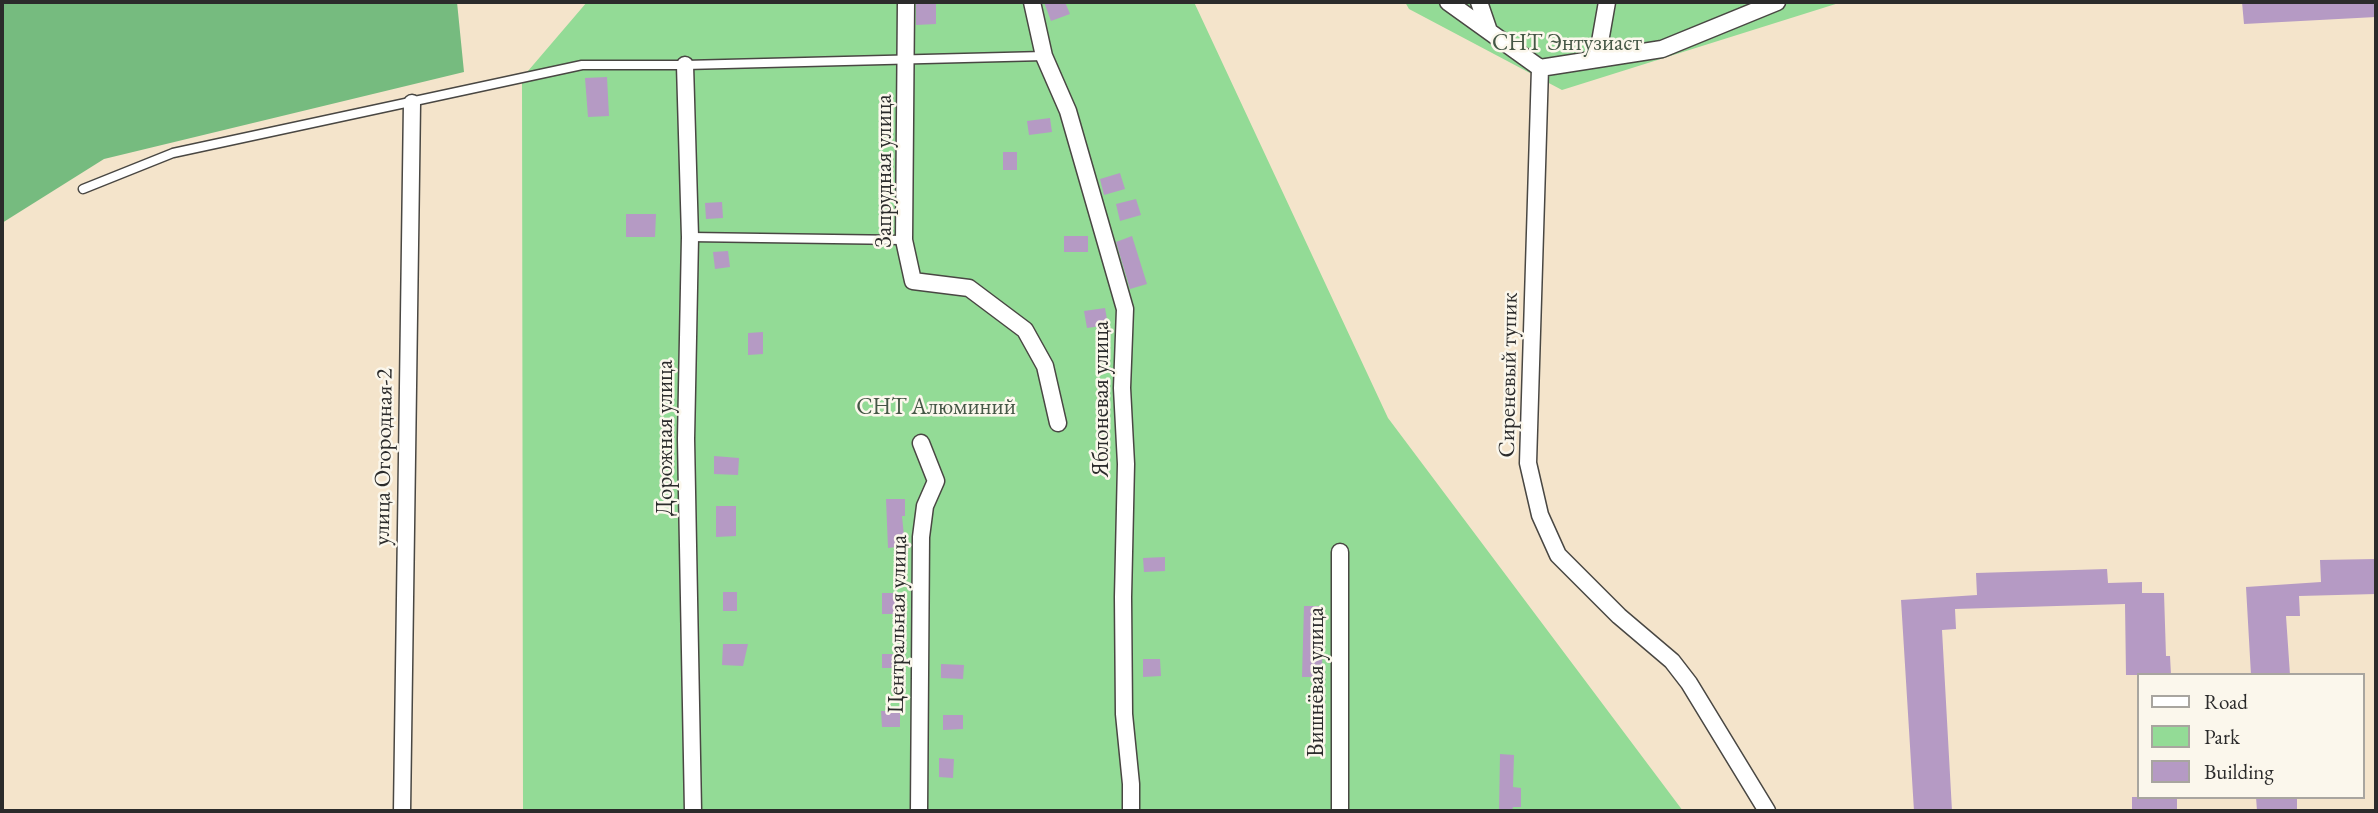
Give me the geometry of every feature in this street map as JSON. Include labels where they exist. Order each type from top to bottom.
[{"type":"street","name":"Запрудная улица","points":[[906,2],[904,240],[913,281],[969,288],[1025,330],[1045,366],[1058,423]]},
{"type":"street","name":"Яблоневая улица","points":[[1032,2],[1044,56],[1068,111],[1125,309],[1122,388],[1126,464],[1124,701],[1131,811]]},
{"type":"street","points":[[1448,2],[1540,68],[1662,49],[1773,2]]},
{"type":"street","points":[[1479,2],[1489,31]]},
{"type":"street","points":[[1597,59],[1606,2]]},
{"type":"street","name":"Дорожная улица","points":[[685,65],[690,237],[687,439],[693,811]]},
{"type":"street","name":"Сиреневый тупик","points":[[1540,68],[1528,463],[1540,515],[1558,555],[1619,616],[1672,661],[1689,683],[1768,811]]},
{"type":"street","name":"улица Огородная-2","points":[[402,811],[412,103]]},
{"type":"street","name":"Центральная улица","points":[[919,811],[921,537],[925,506],[936,481],[921,443]]},
{"type":"street","name":"Вишнёвая улица","points":[[1339,811],[1340,552]]},
{"type":"lane","points":[[83,190],[173,153],[582,65],[1044,56]]},
{"type":"lane","points":[[690,237],[904,240]]},
{"type":"green space","points":[[2,2],[457,2],[464,72],[104,159],[2,223]]},
{"type":"green space","name":"СНТ Алюминий","points":[[587,2],[1194,2],[1388,418],[1683,811],[523,811],[522,78]]},
{"type":"green space","name":"СНТ Энтузиаст","points":[[1405,2],[1842,2],[1562,90],[1409,9]]},
{"type":"building","points":[[916,2],[936,2],[936,24],[916,25]]},
{"type":"building","points":[[1044,2],[1065,2],[1070,14],[1051,21]]},
{"type":"building","points":[[2242,2],[2376,2],[2376,17],[2244,24]]},
{"type":"building","points":[[607,77],[609,116],[588,117],[585,78]]},
{"type":"building","points":[[1050,118],[1052,132],[1029,135],[1027,121]]},
{"type":"building","points":[[1003,152],[1017,152],[1017,170],[1003,170]]},
{"type":"building","points":[[1120,173],[1125,189],[1104,195],[1100,179]]},
{"type":"building","points":[[1136,199],[1141,215],[1120,221],[1116,204]]},
{"type":"building","points":[[722,202],[723,218],[706,219],[705,203]]},
{"type":"building","points":[[626,214],[656,214],[655,237],[626,237]]},
{"type":"building","points":[[1064,236],[1088,236],[1088,252],[1064,252]]},
{"type":"building","points":[[1132,236],[1147,284],[1130,289],[1116,242]]},
{"type":"building","points":[[728,251],[730,267],[715,269],[713,252]]},
{"type":"building","points":[[1105,308],[1108,325],[1087,328],[1084,311]]},
{"type":"building","points":[[763,332],[763,354],[748,355],[748,333]]},
{"type":"building","points":[[714,456],[739,458],[738,475],[714,474]]},
{"type":"building","points":[[886,499],[905,499],[905,516],[902,516],[905,546],[888,548]]},
{"type":"building","points":[[716,506],[736,506],[736,536],[716,537]]},
{"type":"building","points":[[1165,557],[1165,571],[1144,572],[1143,558]]},
{"type":"building","points":[[2376,559],[2376,594],[2299,596],[2300,616],[2286,616],[2290,673],[2251,673],[2246,587],[2321,582],[2320,560]]},
{"type":"building","points":[[2107,569],[2108,583],[2142,582],[2142,593],[2164,593],[2166,656],[2170,656],[2171,673],[2126,675],[2125,604],[1955,609],[1956,629],[1942,630],[1952,811],[1914,811],[1901,600],[1977,595],[1976,573]]},
{"type":"building","points":[[723,592],[737,592],[737,611],[723,611]]},
{"type":"building","points":[[882,593],[900,593],[900,614],[882,614]]},
{"type":"building","points":[[1304,606],[1323,606],[1322,677],[1302,677]]},
{"type":"building","points":[[723,644],[748,644],[743,666],[722,665]]},
{"type":"building","points":[[882,654],[900,654],[900,668],[882,668]]},
{"type":"building","points":[[1143,659],[1160,659],[1161,676],[1143,677]]},
{"type":"building","points":[[941,664],[964,665],[963,679],[941,678]]},
{"type":"building","points":[[881,711],[900,711],[900,727],[882,727]]},
{"type":"building","points":[[943,715],[963,715],[963,729],[943,730]]},
{"type":"building","points":[[1500,754],[1514,755],[1513,787],[1521,788],[1521,807],[1513,807],[1512,811],[1499,811]]},
{"type":"building","points":[[939,758],[954,759],[953,778],[939,777]]},
{"type":"building","points":[[2132,797],[2177,799],[2177,811],[2132,811]]},
{"type":"building","points":[[2256,799],[2297,799],[2297,811],[2257,811]]}]
